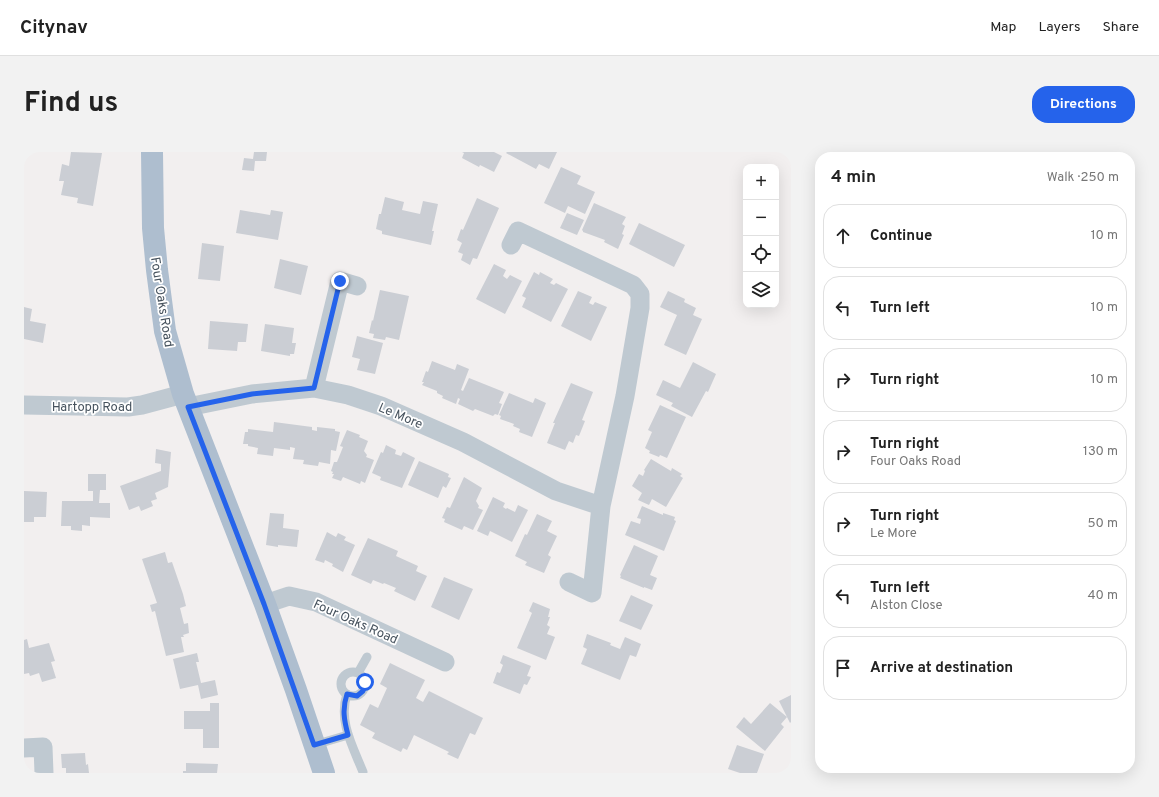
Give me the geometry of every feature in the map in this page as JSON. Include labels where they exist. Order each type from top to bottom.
[{"type":"main road","name":"Four Oaks Road","points":[[152,152],[153,228],[165,331],[185,401],[264,604],[324,773]]},
{"type":"street","points":[[511,245],[518,231],[634,285],[640,294],[640,308],[625,396],[601,506],[592,594],[569,582]]},
{"type":"street","points":[[314,388],[340,281],[357,286]]},
{"type":"street","name":"Le More","points":[[185,401],[314,388],[348,395],[382,406],[463,442],[556,490],[601,506]]},
{"type":"street","name":"Hartopp Road","points":[[24,406],[128,407],[185,401]]},
{"type":"street","name":"Four Oaks Road","points":[[264,604],[289,596],[316,602],[445,662]]},
{"type":"street","points":[[24,748],[43,747],[44,773]]},
{"type":"lane","points":[[358,673],[367,657]]},
{"type":"lane","points":[[353,672],[358,673],[365,682],[363,691],[357,696],[347,694],[342,688],[342,681],[346,674],[353,672]]},
{"type":"lane","points":[[347,694],[343,705],[344,722],[363,772]]},
{"type":"lane","points":[[314,745],[348,735]]},
{"type":"building","points":[[71,152],[102,153],[93,206],[77,203],[78,198],[61,195],[64,181],[59,181],[62,164],[69,166]]},
{"type":"building","points":[[254,152],[267,152],[266,161],[255,161],[254,171],[242,170],[244,158],[253,159]]},
{"type":"building","points":[[462,152],[494,152],[502,156],[494,172],[480,165],[479,167],[462,158],[464,153]]},
{"type":"building","points":[[557,152],[549,169],[539,164],[536,169],[506,153]]},
{"type":"building","points":[[561,167],[581,176],[577,184],[595,192],[585,214],[568,206],[565,213],[544,203]]},
{"type":"building","points":[[385,197],[404,202],[402,210],[420,214],[423,201],[438,204],[432,231],[434,231],[431,245],[382,234],[382,231],[376,229]]},
{"type":"building","points":[[477,198],[499,208],[477,259],[473,258],[470,265],[461,260],[463,254],[458,252],[462,243],[457,240]]},
{"type":"building","points":[[594,203],[626,217],[622,224],[625,226],[622,234],[624,235],[618,249],[604,242],[605,240],[583,232],[582,230]]},
{"type":"building","points":[[240,210],[270,215],[271,210],[283,212],[278,240],[236,233]]},
{"type":"building","points":[[567,213],[584,220],[577,235],[560,228]]},
{"type":"building","points":[[639,223],[685,245],[674,267],[629,244]]},
{"type":"building","points":[[202,243],[224,246],[220,281],[198,279]]},
{"type":"building","points":[[280,259],[308,266],[301,295],[274,288]]},
{"type":"building","points":[[494,264],[506,270],[503,276],[507,279],[510,275],[522,281],[505,314],[476,299]]},
{"type":"building","points":[[534,272],[539,275],[540,272],[553,279],[550,283],[554,285],[556,283],[568,289],[551,322],[522,307],[526,298],[522,296]]},
{"type":"building","points":[[380,290],[409,296],[399,340],[386,337],[385,340],[373,338],[374,334],[369,333]]},
{"type":"building","points":[[578,291],[592,297],[589,303],[593,305],[595,302],[607,307],[591,341],[561,326]]},
{"type":"building","points":[[668,291],[685,299],[684,302],[696,308],[693,315],[702,319],[686,355],[664,345],[677,315],[660,307]]},
{"type":"building","points":[[24,307],[32,309],[30,321],[46,324],[43,343],[24,339]]},
{"type":"building","points":[[210,321],[248,324],[246,342],[238,342],[237,351],[208,349]]},
{"type":"building","points":[[265,324],[294,328],[292,343],[296,343],[294,354],[290,354],[290,356],[261,351]]},
{"type":"building","points":[[357,336],[383,343],[375,374],[357,370],[360,359],[352,357]]},
{"type":"building","points":[[432,361],[455,370],[457,364],[469,369],[461,390],[463,391],[469,378],[504,392],[499,403],[502,404],[498,415],[495,414],[493,416],[475,409],[473,411],[458,404],[460,399],[458,398],[456,404],[442,398],[443,396],[437,393],[437,391],[422,385],[426,371],[428,372]]},
{"type":"building","points":[[693,362],[716,374],[708,392],[706,391],[692,417],[671,406],[673,403],[656,395],[663,380],[680,388]]},
{"type":"building","points":[[571,383],[593,392],[582,420],[585,421],[579,436],[576,435],[573,443],[569,441],[565,450],[547,443],[555,423],[553,423]]},
{"type":"building","points":[[509,393],[533,403],[535,398],[546,403],[532,437],[519,432],[520,429],[513,426],[514,424],[500,419],[501,416],[499,415]]},
{"type":"building","points":[[660,405],[686,417],[667,458],[649,453],[650,451],[645,448],[652,432],[648,430]]},
{"type":"building","points":[[274,422],[312,427],[312,430],[317,431],[317,427],[335,429],[335,431],[340,432],[336,451],[331,450],[330,464],[319,462],[318,466],[303,464],[304,460],[293,459],[295,448],[290,447],[290,450],[274,448],[273,456],[257,454],[258,448],[248,446],[248,444],[243,444],[245,432],[248,432],[248,429],[273,432]]},
{"type":"building","points":[[347,430],[360,435],[359,437],[368,441],[364,451],[367,455],[366,457],[374,460],[365,483],[361,481],[360,484],[343,477],[341,481],[332,478],[334,474],[332,474],[333,472],[331,471],[334,462],[337,462],[343,447],[340,446]]},
{"type":"building","points":[[386,445],[396,450],[395,454],[401,456],[403,452],[415,458],[402,488],[380,480],[381,477],[372,473],[381,452],[383,453]]},
{"type":"building","points":[[156,449],[171,452],[168,487],[155,493],[157,499],[151,501],[153,506],[141,511],[139,506],[129,510],[120,486],[161,471],[161,464],[155,463]]},
{"type":"building","points":[[651,459],[671,471],[672,468],[682,474],[680,476],[683,478],[666,507],[652,499],[649,505],[638,500],[642,493],[632,486],[639,474],[643,476],[644,470]]},
{"type":"building","points":[[419,461],[449,474],[448,477],[451,478],[446,488],[443,486],[438,498],[408,485]]},
{"type":"building","points":[[88,474],[106,474],[106,490],[100,490],[99,503],[110,503],[110,518],[90,517],[90,526],[82,525],[82,531],[71,530],[71,526],[61,526],[62,501],[93,501],[93,491],[88,491]]},
{"type":"building","points":[[464,477],[482,488],[476,501],[479,506],[478,508],[483,510],[473,530],[464,526],[462,530],[444,522],[445,519],[442,518],[447,507],[450,508]]},
{"type":"building","points":[[24,491],[47,492],[46,517],[34,517],[34,522],[24,522]]},
{"type":"building","points":[[493,497],[505,503],[503,507],[506,509],[507,508],[515,512],[518,505],[528,510],[512,542],[490,531],[488,536],[477,531]]},
{"type":"building","points":[[642,506],[663,515],[663,513],[675,517],[674,520],[676,521],[664,551],[625,535],[631,521],[640,524],[641,519],[637,518]]},
{"type":"building","points":[[270,513],[284,514],[283,528],[299,530],[297,547],[278,545],[278,547],[266,545]]},
{"type":"building","points":[[537,514],[552,521],[547,531],[557,536],[548,555],[551,557],[544,573],[525,565],[527,562],[515,556],[525,534],[527,535]]},
{"type":"building","points":[[327,532],[336,537],[338,533],[346,537],[344,540],[355,545],[343,572],[325,560],[324,563],[315,560]]},
{"type":"building","points":[[368,538],[398,551],[396,556],[418,566],[416,571],[427,576],[415,601],[394,591],[396,588],[384,583],[383,584],[373,580],[371,584],[351,575]]},
{"type":"building","points":[[634,545],[658,556],[650,575],[657,578],[652,590],[620,578]]},
{"type":"building","points":[[165,552],[168,563],[172,562],[183,594],[186,606],[180,608],[184,624],[188,623],[189,633],[183,635],[184,637],[181,637],[184,652],[166,656],[155,611],[152,612],[150,605],[157,603],[142,559]]},
{"type":"building","points":[[444,577],[473,589],[459,620],[431,607]]},
{"type":"building","points":[[631,595],[653,605],[641,630],[619,621]]},
{"type":"building","points":[[533,602],[550,609],[548,617],[550,617],[547,625],[550,627],[547,634],[555,637],[546,660],[517,648],[532,613],[529,611]]},
{"type":"building","points":[[587,634],[611,643],[610,645],[620,649],[625,637],[641,644],[636,657],[630,655],[620,680],[581,664],[587,649],[583,647]]},
{"type":"building","points":[[27,639],[29,648],[49,643],[55,661],[51,662],[56,678],[42,682],[39,673],[30,676],[29,673],[24,674],[24,640]]},
{"type":"building","points":[[197,653],[199,662],[196,662],[201,683],[215,680],[218,695],[201,699],[198,685],[180,689],[173,659]]},
{"type":"building","points":[[503,655],[531,666],[527,676],[531,677],[527,685],[524,684],[520,694],[493,683],[497,672],[500,673],[503,665],[500,663]]},
{"type":"building","points":[[390,663],[425,680],[416,698],[423,702],[429,691],[483,718],[475,735],[470,733],[458,759],[447,754],[449,752],[414,735],[407,750],[403,748],[401,752],[372,738],[375,733],[360,725],[370,704],[378,708],[387,688],[380,684]]},
{"type":"building","points":[[791,695],[791,722],[790,723],[779,701]]},
{"type":"building","points":[[210,703],[219,703],[219,748],[203,748],[203,729],[184,729],[184,711],[210,711]]},
{"type":"building","points":[[770,703],[787,717],[781,724],[784,727],[765,751],[736,727],[744,717],[751,724]]},
{"type":"building","points":[[737,745],[764,754],[757,773],[740,773],[728,769]]},
{"type":"building","points":[[85,753],[86,765],[88,764],[89,773],[66,773],[66,768],[62,768],[61,754]]},
{"type":"building","points":[[186,763],[218,764],[217,773],[183,773],[183,771],[186,771]]},
{"type":"route","points":[[340,281],[314,388],[252,394],[188,407],[264,604],[296,690],[314,745],[348,735],[344,722],[343,705],[347,694],[357,696],[363,691],[365,682]]}]
